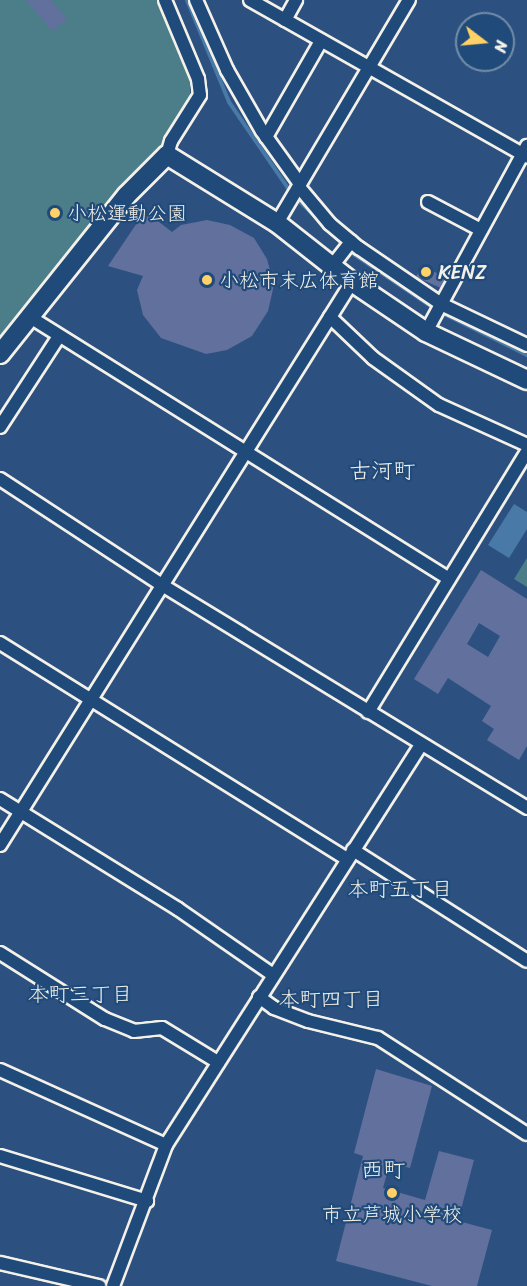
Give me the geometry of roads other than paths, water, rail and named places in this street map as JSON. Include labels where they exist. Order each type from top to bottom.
[{"type":"street","points":[[196,0],[227,70],[266,137],[330,224],[351,242],[441,304],[524,344],[527,331]]},
{"type":"street","points":[[250,0],[370,69],[525,152],[426,332]]},
{"type":"street","points":[[285,20],[296,0]]},
{"type":"street","points":[[277,223],[409,0]]},
{"type":"street","points":[[0,354],[127,195],[167,155],[171,141],[200,95],[198,79],[170,2]]},
{"type":"street","points":[[266,137],[321,41]]},
{"type":"street","points":[[167,155],[207,176],[337,260],[352,282],[426,332],[527,380]]},
{"type":"street","points":[[428,202],[481,230]]},
{"type":"street","points":[[337,260],[351,242]]},
{"type":"street","points":[[0,845],[352,282]]},
{"type":"street","points":[[30,317],[449,579]]},
{"type":"street","points":[[330,317],[373,358],[439,405],[527,445]]},
{"type":"street","points":[[0,427],[59,336]]},
{"type":"street","points":[[368,712],[527,452]]},
{"type":"street","points":[[0,479],[162,585],[527,808]]},
{"type":"street","points":[[0,643],[90,700],[527,961]]},
{"type":"street","points":[[113,1286],[147,1201],[166,1145],[272,974],[421,745]]},
{"type":"street","points":[[0,799],[178,909],[272,974]]},
{"type":"street","points":[[0,953],[105,1019],[134,1031],[162,1028],[218,1062]]},
{"type":"street","points":[[259,997],[274,1008],[308,1021],[378,1038],[527,1134]]},
{"type":"street","points":[[0,1070],[166,1145]]},
{"type":"street","points":[[0,1156],[147,1201]]},
{"type":"street","points":[[0,1263],[99,1286]]},
{"type":"water","points":[[514,504],[527,512],[527,529],[509,558],[488,545]]},
{"type":"waterway","points":[[187,0],[229,102],[290,191]]},
{"type":"waterway","points":[[298,200],[322,223]]},
{"type":"waterway","points":[[333,234],[355,255],[432,307]]},
{"type":"waterway","points":[[442,313],[527,355]]},
{"type":"place","name":"小松運動公園","points":[[55,213]]},
{"type":"place","name":"KENZ","points":[[426,272]]},
{"type":"place","name":"小松市末広体育館","points":[[207,280]]},
{"type":"place","name":"市立芦城小学校","points":[[392,1193]]},
{"type":"district","name":"古河町","points":[[382,471]]},
{"type":"district","name":"本町五丁目","points":[[400,889]]},
{"type":"district","name":"本町三丁目","points":[[80,994]]},
{"type":"district","name":"本町四丁目","points":[[331,999]]},
{"type":"district","name":"西町","points":[[383,1170]]}]
